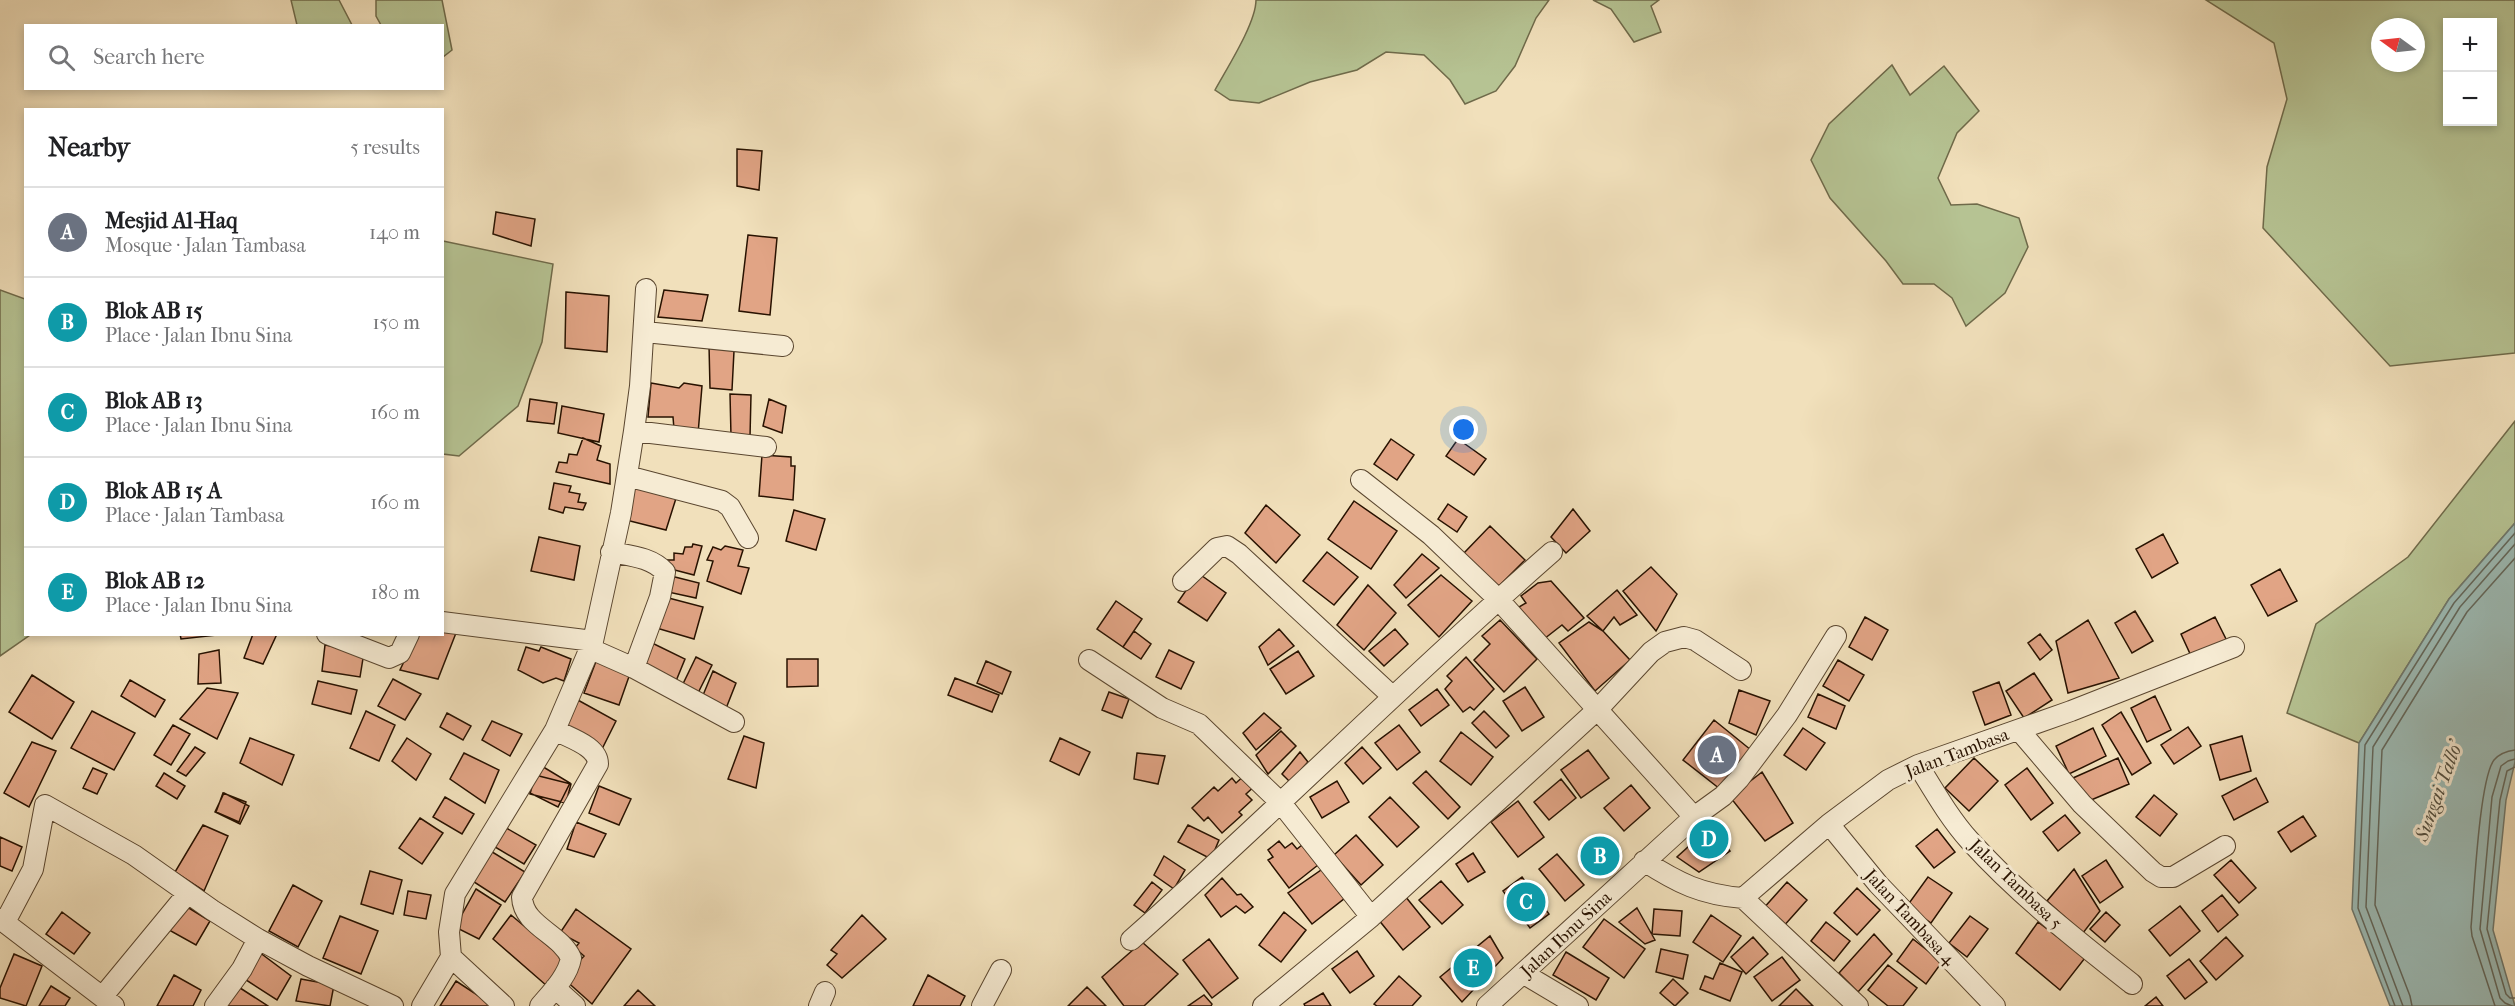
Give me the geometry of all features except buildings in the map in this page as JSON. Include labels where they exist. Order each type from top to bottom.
[{"type":"street","points":[[422,1006],[451,957],[449,932],[455,894],[555,730],[592,645],[634,431],[645,332],[645,289]]},
{"type":"street","points":[[645,332],[783,346]]},
{"type":"street","points":[[634,431],[766,447]]},
{"type":"street","points":[[627,476],[722,501],[730,507],[748,538]]},
{"type":"street","points":[[1361,480],[1431,535],[1498,599],[1694,817]]},
{"type":"street","points":[[1183,581],[1217,548],[1227,546],[1239,554],[1392,696]]},
{"type":"street","points":[[611,552],[642,558],[655,563],[665,572],[660,597],[634,668]]},
{"type":"street","points":[[1131,940],[1216,865],[1392,696],[1552,552]]},
{"type":"street","points":[[444,622],[592,645],[734,722]]},
{"type":"street","points":[[332,636],[389,658],[400,653],[408,636]]},
{"type":"street","name":"Jalan Ibnu Sina","points":[[1487,1006],[1644,861],[1694,817],[1723,796],[1740,779],[1787,715],[1836,636]]},
{"type":"street","points":[[1263,1006],[1371,917],[1598,709],[1652,652],[1674,638],[1684,637],[1695,640],[1741,670]]},
{"type":"street","name":"Jalan Tambasa","points":[[1743,898],[1829,824],[1888,780],[1918,765],[2156,679],[2234,647]]},
{"type":"street","points":[[1089,660],[1152,702],[1199,724],[1281,803],[1371,917]]},
{"type":"street","points":[[2019,729],[2082,804],[2153,873],[2161,877],[2173,877],[2225,846]]},
{"type":"street","points":[[540,1006],[555,988],[570,964],[571,958],[565,948],[527,915],[522,897],[598,764],[598,758],[593,750],[555,730]]},
{"type":"street","name":"Jalan Tambasa 5","points":[[1918,765],[1969,839],[1991,863],[2041,912],[2132,984]]},
{"type":"street","points":[[188,893],[108,1001],[3,920],[33,869],[45,805],[134,855],[258,939],[308,966],[358,998],[393,1006]]},
{"type":"street","name":"Jalan Tambasa 4","points":[[1829,824],[1878,884],[1995,1006]]},
{"type":"street","points":[[1644,861],[1669,877],[1709,894],[1743,898],[1858,1006]]},
{"type":"street","points":[[215,1006],[242,969],[258,939]]},
{"type":"street","points":[[451,957],[504,1006]]},
{"type":"street","points":[[982,1006],[1001,970]]},
{"type":"street","points":[[1524,974],[1578,1006]]},
{"type":"street","points":[[555,988],[575,1006]]},
{"type":"green space","points":[[291,0],[339,0],[351,24],[297,24]]},
{"type":"green space","points":[[376,0],[442,0],[452,50],[444,56],[444,24],[380,24],[376,16]]},
{"type":"green space","points":[[1256,0],[1549,0],[1536,18],[1515,66],[1496,91],[1465,104],[1450,80],[1424,55],[1386,52],[1357,70],[1310,82],[1259,103],[1230,100],[1215,90],[1246,33],[1255,10]]},
{"type":"green space","points":[[1593,0],[1659,0],[1651,6],[1661,32],[1634,42],[1611,9]]},
{"type":"green space","points":[[2206,0],[2515,0],[2515,353],[2390,366],[2263,228],[2267,167],[2287,99],[2274,43]]},
{"type":"green space","points":[[1892,65],[1910,95],[1944,66],[1979,111],[1957,133],[1938,178],[1951,205],[1977,204],[2019,218],[2028,247],[2005,293],[1966,326],[1952,298],[1934,284],[1903,284],[1886,261],[1830,198],[1811,160],[1829,124]]},
{"type":"green space","points":[[444,241],[553,264],[542,342],[518,406],[459,456],[444,454]]},
{"type":"green space","points":[[0,290],[24,299],[24,636],[29,636],[0,656]]},
{"type":"green space","points":[[2515,421],[2515,523],[2449,599],[2359,743],[2287,713],[2316,624],[2408,557]]},
{"type":"water","name":"Sungai Tallo'","points":[[2515,523],[2515,762],[2506,800],[2493,930],[2515,1006],[2390,1006],[2352,909],[2359,743],[2449,599]]},
{"type":"place","name":"Mesjid Al-Haq","points":[[1717,755]]},
{"type":"place","name":"Blok AB 15 A","points":[[1709,839]]},
{"type":"place","name":"Blok AB 15","points":[[1600,856]]},
{"type":"place","name":"Blok AB 13","points":[[1526,902]]},
{"type":"place","name":"Blok AB 12","points":[[1473,968]]}]
